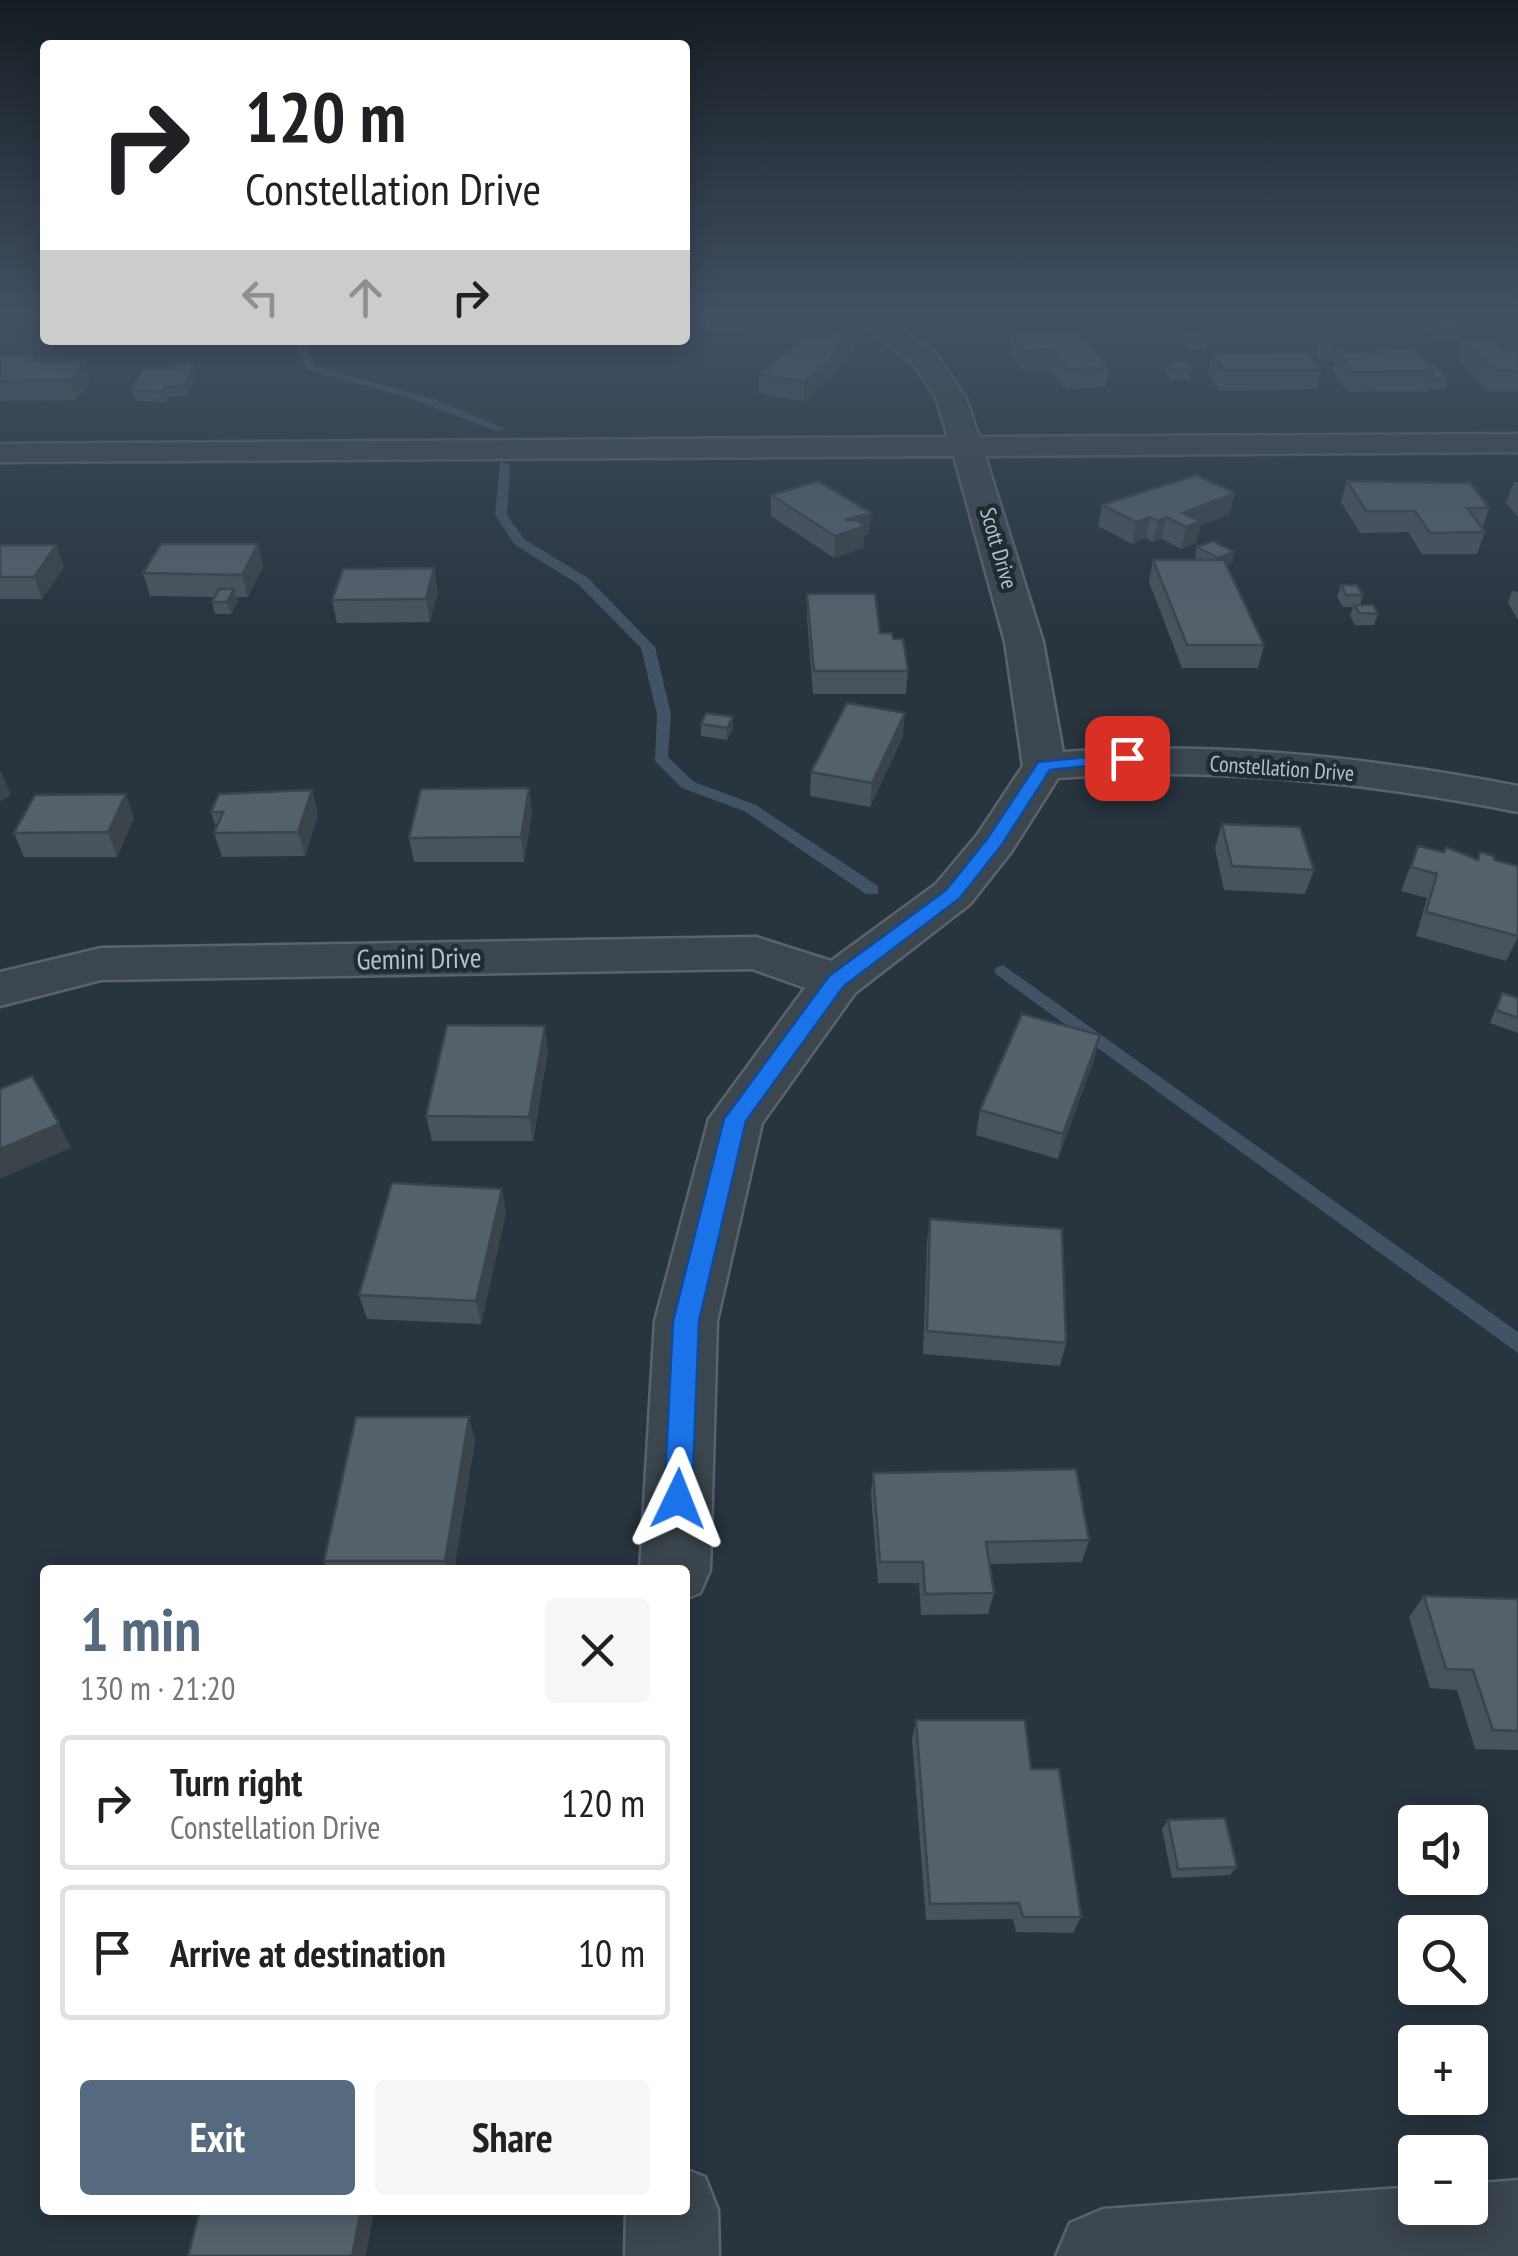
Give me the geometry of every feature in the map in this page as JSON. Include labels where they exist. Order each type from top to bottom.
[{"type":"street","name":"Scott Drive","points":[[959,419],[1024,642],[1044,766]]},
{"type":"street","points":[[0,453],[1518,443]]},
{"type":"street","name":"Constellation Drive","points":[[1044,766],[1127,758],[1259,766],[1377,775],[1518,799]]},
{"type":"street","points":[[675,1565],[686,1321],[736,1119],[837,981],[953,894],[995,842],[1044,766]]},
{"type":"street","name":"Gemini Drive","points":[[0,990],[101,964],[756,953],[837,981]]},
{"type":"street","points":[[672,2215],[672,2256]]},
{"type":"street","points":[[1103,2256],[1518,2227]]},
{"type":"building","points":[[1196,475],[1235,493],[1183,513],[1201,521],[1186,527],[1166,517],[1136,522],[1102,505]]},
{"type":"building","points":[[818,481],[871,513],[845,520],[856,520],[865,526],[835,536],[771,495]]},
{"type":"building","points":[[1347,481],[1470,483],[1489,508],[1467,508],[1485,532],[1430,533],[1415,511],[1366,511]]},
{"type":"building","points":[[1213,541],[1234,552],[1218,558],[1197,547]]},
{"type":"building","points":[[161,544],[258,544],[242,575],[143,573]]},
{"type":"building","points":[[0,545],[56,545],[34,577],[0,577]]},
{"type":"building","points":[[1153,560],[1224,560],[1264,645],[1187,645]]},
{"type":"building","points":[[434,568],[426,599],[332,600],[343,569]]},
{"type":"building","points":[[1341,585],[1357,585],[1363,595],[1346,595]]},
{"type":"building","points":[[219,589],[234,589],[227,602],[212,602]]},
{"type":"building","points":[[807,594],[875,594],[880,633],[892,633],[893,639],[903,639],[908,671],[814,671]]},
{"type":"building","points":[[1354,605],[1373,605],[1378,614],[1359,613]]},
{"type":"building","points":[[847,703],[905,713],[872,783],[811,772]]},
{"type":"building","points":[[706,713],[733,717],[727,728],[701,724]]},
{"type":"building","points":[[529,788],[521,837],[409,838],[421,789]]},
{"type":"building","points":[[312,790],[298,832],[214,833],[223,812],[211,812],[219,794]]},
{"type":"building","points":[[126,794],[108,832],[14,833],[35,795]]},
{"type":"building","points":[[1222,824],[1300,827],[1314,870],[1232,866]]},
{"type":"building","points":[[1418,846],[1444,852],[1446,847],[1478,860],[1480,852],[1518,866],[1518,936],[1426,912],[1437,874],[1411,867]]},
{"type":"building","points":[[1502,993],[1518,998],[1518,1018],[1496,1010]]},
{"type":"building","points":[[1022,1014],[1100,1035],[1063,1134],[980,1110]]},
{"type":"building","points":[[447,1025],[545,1026],[529,1117],[426,1116]]},
{"type":"building","points":[[32,1076],[59,1124],[0,1149],[0,1089]]},
{"type":"building","points":[[392,1183],[502,1189],[476,1301],[359,1295]]},
{"type":"building","points":[[930,1219],[1062,1229],[1066,1343],[927,1331]]},
{"type":"building","points":[[356,1417],[469,1417],[445,1561],[324,1561]]},
{"type":"building","points":[[1076,1469],[1089,1540],[986,1542],[994,1593],[925,1594],[923,1562],[880,1562],[873,1473]]},
{"type":"building","points":[[1424,1596],[1518,1599],[1518,1731],[1493,1730],[1473,1670],[1446,1669]]},
{"type":"building","points":[[916,1720],[1025,1720],[1031,1769],[1059,1769],[1081,1917],[1023,1917],[1019,1903],[930,1904]]},
{"type":"building","points":[[1225,1818],[1237,1867],[1178,1869],[1168,1820]]},
{"type":"building","points":[[199,2215],[360,2215],[352,2256],[188,2256]]},
{"type":"waterway","points":[[476,419],[500,429]]},
{"type":"waterway","points":[[504,464],[501,515],[519,542],[583,581],[648,647],[664,714],[660,758],[688,785],[750,808],[872,890]]},
{"type":"waterway","points":[[1003,971],[1518,1344]]},
{"type":"route","points":[[678,1499],[686,1321],[736,1119],[837,981],[953,894],[995,842],[1044,766],[1127,758]]}]
